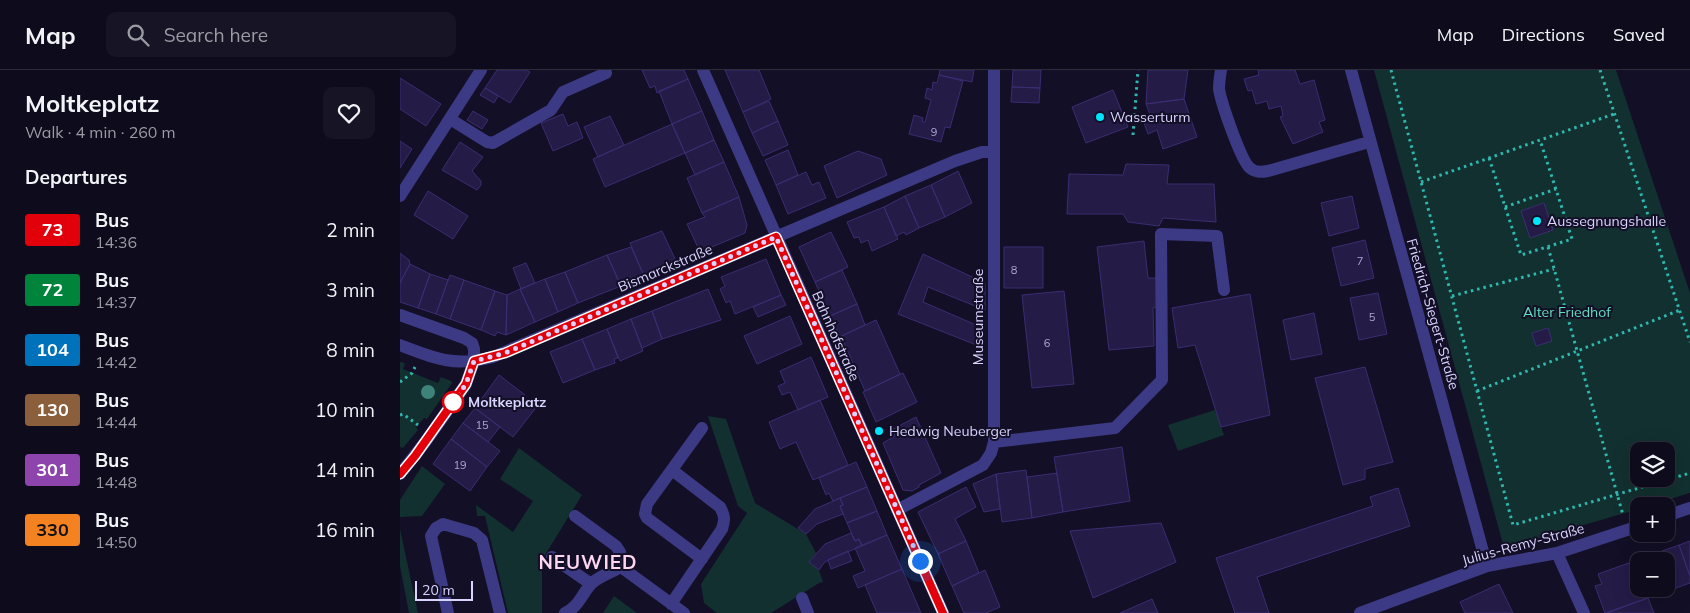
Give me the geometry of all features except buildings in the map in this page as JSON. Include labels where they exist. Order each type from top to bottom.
[{"type":"street","points":[[400,196],[481,70]]},
{"type":"street","name":"Bahnhofstraße","points":[[703,70],[943,613]]},
{"type":"street","name":"Museumstraße","points":[[897,510],[984,465],[991,453],[994,442],[994,70]]},
{"type":"street","points":[[1221,70],[1219,88],[1221,99],[1243,160],[1250,168],[1258,172],[1268,171],[1369,142]]},
{"type":"street","name":"Friedrich-Siegert-Straße","points":[[1351,70],[1369,142],[1487,566]]},
{"type":"street","points":[[450,119],[487,142],[493,143],[551,110],[563,92],[606,74]]},
{"type":"street","name":"Bismarckstraße","points":[[400,346],[440,360],[457,362],[474,361],[505,353],[955,161],[982,152],[993,152]]},
{"type":"street","points":[[994,442],[1115,428],[1162,380],[1161,234],[1218,236],[1224,290]]},
{"type":"street","points":[[400,315],[468,340],[474,349],[474,361],[466,384],[400,474]]},
{"type":"street","points":[[702,428],[647,504],[645,514],[647,518],[702,560]]},
{"type":"street","points":[[671,604],[722,529],[725,520],[720,507],[672,470]]},
{"type":"street","points":[[1675,513],[1690,508]]},
{"type":"street","points":[[575,516],[616,546],[620,552],[621,567],[684,613]]},
{"type":"street","points":[[448,613],[431,536],[436,528],[443,524],[474,533],[482,540],[500,613]]},
{"type":"street","name":"Julius-Remy-Straße","points":[[1360,613],[1487,566],[1557,553],[1630,529]]},
{"type":"street","points":[[1557,553],[1584,613]]},
{"type":"street","points":[[552,557],[591,584]]},
{"type":"street","points":[[565,613],[577,605],[591,584],[621,567]]},
{"type":"street","points":[[802,598],[808,613]]},
{"type":"path","points":[[1133,135],[1138,70]]},
{"type":"path","points":[[1391,70],[1513,524],[1690,473]]},
{"type":"path","points":[[1600,70],[1690,342]]},
{"type":"path","points":[[1421,182],[1614,114]]},
{"type":"path","points":[[1489,158],[1522,255],[1572,239],[1540,140]]},
{"type":"path","points":[[1505,206],[1556,189]]},
{"type":"path","points":[[1548,247],[1618,494],[1630,521]]},
{"type":"path","points":[[1452,296],[1554,269]]},
{"type":"path","points":[[1477,391],[1680,310]]},
{"type":"path","points":[[400,382],[412,373],[416,365]]},
{"type":"path","points":[[400,415],[403,414],[422,428]]},
{"type":"green space","name":"Alter Friedhof","points":[[1374,70],[1616,70],[1690,293],[1690,493],[1675,498],[1630,497],[1630,512],[1504,548]]},
{"type":"green space","name":"Moltkeplatz","points":[[400,362],[405,363],[403,369],[438,383],[441,377],[452,383],[427,419],[424,418],[416,427],[418,430],[403,448],[400,447]]},
{"type":"green space","points":[[1215,410],[1224,435],[1178,451],[1168,425]]},
{"type":"green space","points":[[708,416],[726,419],[755,503],[806,534],[816,553],[809,562],[819,570],[823,582],[771,613],[717,613],[704,603],[701,584],[747,513],[738,506]]},
{"type":"green space","points":[[519,448],[582,495],[542,560],[542,613],[508,613],[485,516],[477,516],[476,505],[513,532],[533,501],[500,479]]},
{"type":"green space","points":[[422,466],[445,484],[422,516],[400,517],[400,500]]},
{"type":"green space","points":[[400,529],[418,613],[409,613],[400,566]]},
{"type":"green space","points":[[614,596],[637,613],[603,613]]},
{"type":"bus line","name":"73","points":[[400,474],[466,384],[474,361],[505,353],[776,237],[943,613]]},
{"type":"place","name":"Wasserturm","points":[[1100,117]]},
{"type":"place","name":"Aussegnungshalle","points":[[1537,221]]},
{"type":"place","name":"Moltkeplatz","points":[[453,402]]},
{"type":"place","name":"Hedwig Neuberger","points":[[879,431]]},
{"type":"district","name":"NEUWIED","points":[[588,562]]},
{"type":"route","points":[[453,402],[466,384],[474,361],[505,353],[776,237],[920,561]]}]
